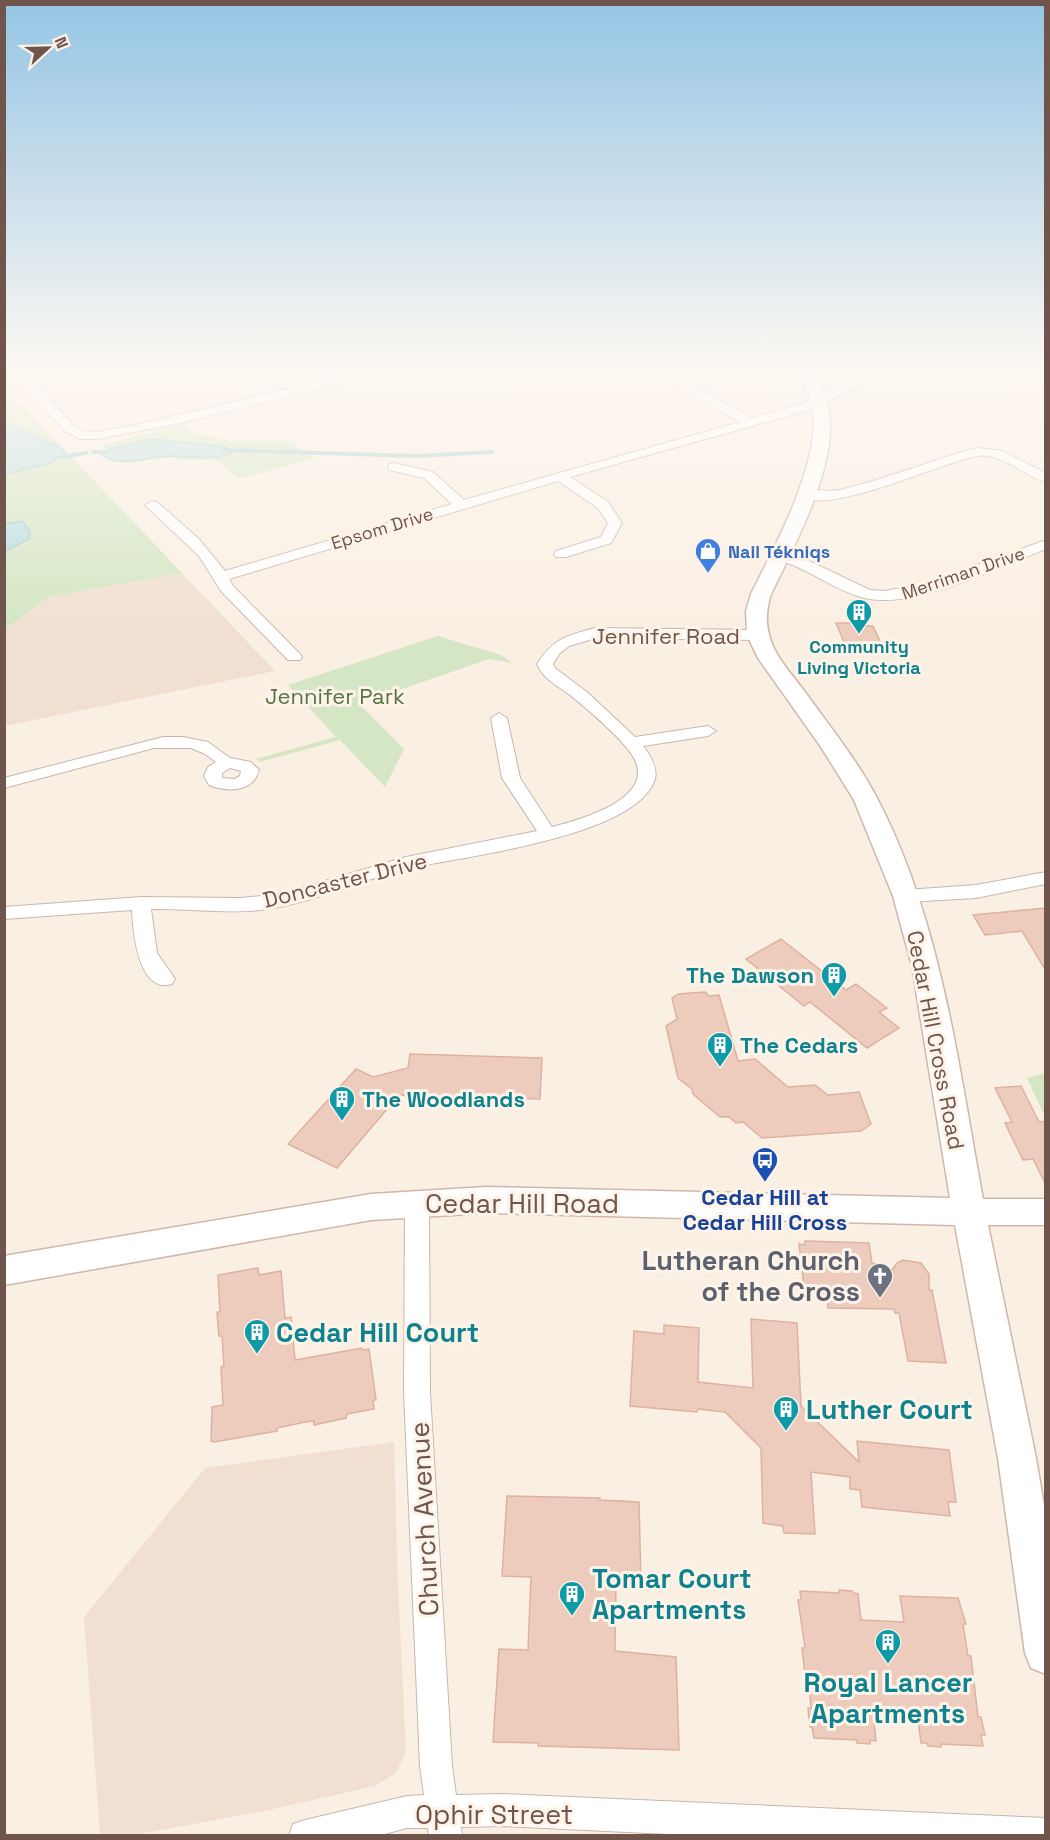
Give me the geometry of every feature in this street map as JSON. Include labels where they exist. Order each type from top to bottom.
[{"type":"main road","name":"Cedar Hill Cross Road","points":[[817,454],[807,495],[758,602],[756,624],[758,636],[768,658],[832,746],[866,800],[906,896],[926,966],[969,1212],[1017,1458],[1046,1653]]},
{"type":"main road","name":"Cedar Hill Road","points":[[4,1270],[372,1207],[417,1202],[498,1200],[1046,1212]]},
{"type":"street","name":"Epsom Drive","points":[[222,576],[637,454]]},
{"type":"street","points":[[807,495],[837,495],[890,481],[970,454]]},
{"type":"street","points":[[997,454],[1046,478]]},
{"type":"street","points":[[394,467],[428,475],[462,505]]},
{"type":"street","points":[[560,476],[603,505],[615,523],[606,540],[561,554]]},
{"type":"street","points":[[152,505],[179,528],[222,576],[226,588],[294,657]]},
{"type":"street","name":"Merriman Drive","points":[[780,556],[795,559],[857,590],[879,597],[892,597],[934,586],[1046,544]]},
{"type":"street","name":"Jennifer Road","points":[[639,795],[646,782],[646,768],[642,756],[574,690],[547,670],[545,664],[554,650],[578,638],[613,632],[758,636]]},
{"type":"street","points":[[500,718],[511,778],[548,834]]},
{"type":"street","points":[[630,743],[708,731]]},
{"type":"street","points":[[4,783],[171,740],[203,745],[218,753],[226,763]]},
{"type":"street","name":"Doncaster Drive","points":[[4,913],[141,903],[262,904],[324,890],[408,862],[548,834],[604,816],[639,795]]},
{"type":"street","points":[[906,896],[964,893],[1020,886],[1046,878]]},
{"type":"street","points":[[141,903],[147,957],[154,969],[165,979]]},
{"type":"street","name":"Church Avenue","points":[[417,1202],[417,1392],[436,1766],[443,1823]]},
{"type":"street","name":"Ophir Street","points":[[305,1836],[407,1812],[443,1823],[503,1810],[1046,1834]]},
{"type":"shaded area","points":[[182,573],[275,671],[5,726],[5,629],[47,597]]},
{"type":"shaded area","points":[[394,1442],[406,1751],[396,1773],[375,1786],[264,1811],[134,1835],[100,1835],[84,1617],[205,1468]]},
{"type":"green space","points":[[5,454],[69,454],[182,573],[48,597],[5,629]]},
{"type":"green space","points":[[111,454],[307,454],[314,459],[238,479],[218,461],[181,460],[173,457],[125,463],[118,461]]},
{"type":"green space","name":"Jennifer Park","points":[[438,636],[501,655],[513,663],[489,659],[359,704],[404,749],[385,787],[340,740],[260,762],[256,759],[336,737],[288,685]]},
{"type":"green space","points":[[1046,1073],[1045,1117],[1027,1078]]},
{"type":"water","points":[[5,454],[64,454],[47,464],[5,474]]},
{"type":"water","points":[[102,454],[228,454],[207,457],[167,456],[132,461],[113,460]]},
{"type":"water","points":[[22,521],[30,532],[29,539],[5,551],[5,524]]},
{"type":"building","name":"Community Living Victoria","points":[[836,623],[873,626],[885,652],[849,654]]},
{"type":"building","points":[[1046,908],[1046,971],[1022,931],[985,935],[973,915]]},
{"type":"building","name":"The Dawson","points":[[781,939],[846,990],[856,984],[887,1008],[879,1012],[899,1028],[867,1048],[810,1002],[804,1006],[746,959]]},
{"type":"building","name":"The Cedars","points":[[705,992],[709,996],[719,995],[738,1061],[755,1059],[788,1087],[815,1085],[828,1095],[859,1092],[871,1124],[861,1131],[762,1138],[743,1122],[736,1123],[729,1117],[720,1117],[678,1078],[666,1026],[677,1019],[672,998],[678,994]]},
{"type":"building","name":"The Woodlands","points":[[410,1054],[542,1058],[540,1099],[399,1095],[337,1168],[288,1144],[356,1069],[373,1077],[408,1068]]},
{"type":"building","points":[[1021,1086],[1039,1122],[1046,1121],[1046,1185],[1033,1159],[1023,1160],[1005,1123],[1012,1122],[995,1088]]},
{"type":"building","name":"Lutheran Church of the Cross","points":[[805,1241],[869,1243],[872,1263],[892,1270],[897,1263],[903,1260],[921,1263],[929,1274],[929,1290],[932,1290],[946,1363],[908,1361],[899,1313],[895,1313],[894,1309],[828,1308],[826,1293],[808,1293],[808,1286],[804,1286],[799,1244],[805,1245]]},
{"type":"building","name":"Cedar Hill Court","points":[[258,1268],[259,1275],[281,1271],[285,1318],[291,1317],[295,1360],[362,1348],[363,1350],[369,1349],[376,1400],[373,1400],[374,1409],[347,1414],[346,1418],[314,1425],[314,1421],[305,1422],[277,1428],[277,1431],[211,1441],[212,1407],[223,1405],[221,1367],[224,1366],[222,1336],[219,1336],[217,1312],[220,1312],[218,1275]]},
{"type":"building","name":"Luther Court","points":[[751,1319],[797,1323],[801,1406],[859,1462],[857,1441],[949,1450],[956,1502],[948,1502],[950,1516],[862,1507],[860,1490],[850,1489],[850,1477],[811,1472],[815,1534],[784,1533],[783,1526],[763,1523],[761,1448],[725,1412],[630,1406],[634,1331],[664,1334],[664,1325],[699,1328],[698,1382],[753,1388]]},
{"type":"building","name":"Tomar Court Apartments","points":[[507,1496],[600,1498],[600,1500],[639,1502],[641,1582],[616,1580],[615,1651],[676,1657],[679,1750],[538,1746],[538,1743],[493,1742],[499,1649],[528,1650],[531,1577],[502,1576]]},
{"type":"building","name":"Royal Lancer Apartments","points":[[839,1590],[858,1594],[861,1620],[904,1622],[900,1596],[958,1598],[966,1624],[963,1624],[968,1656],[971,1656],[978,1717],[981,1717],[985,1735],[981,1735],[983,1746],[941,1744],[941,1747],[921,1743],[917,1713],[873,1711],[876,1741],[870,1740],[870,1744],[857,1743],[857,1740],[814,1738],[812,1727],[810,1727],[808,1674],[805,1674],[802,1648],[805,1648],[798,1600],[801,1600],[800,1591],[839,1593]]},
{"type":"waterway","points":[[62,457],[81,454]]},
{"type":"waterway","points":[[347,454],[415,456],[456,454]]},
{"type":"place","name":"Nail Tékniqs","points":[[708,574]]},
{"type":"place","name":"Community Living Victoria","points":[[859,635]]},
{"type":"place","name":"The Dawson","points":[[834,998]]},
{"type":"place","name":"The Cedars","points":[[720,1068]]},
{"type":"place","name":"The Woodlands","points":[[342,1122]]},
{"type":"place","name":"Cedar Hill at Cedar Hill Cross","points":[[765,1183]]},
{"type":"place","name":"Lutheran Church of the Cross","points":[[880,1299]]},
{"type":"place","name":"Cedar Hill Court","points":[[257,1355]]},
{"type":"place","name":"Luther Court","points":[[786,1432]]},
{"type":"place","name":"Tomar Court Apartments","points":[[572,1617]]},
{"type":"place","name":"Royal Lancer Apartments","points":[[888,1665]]}]
